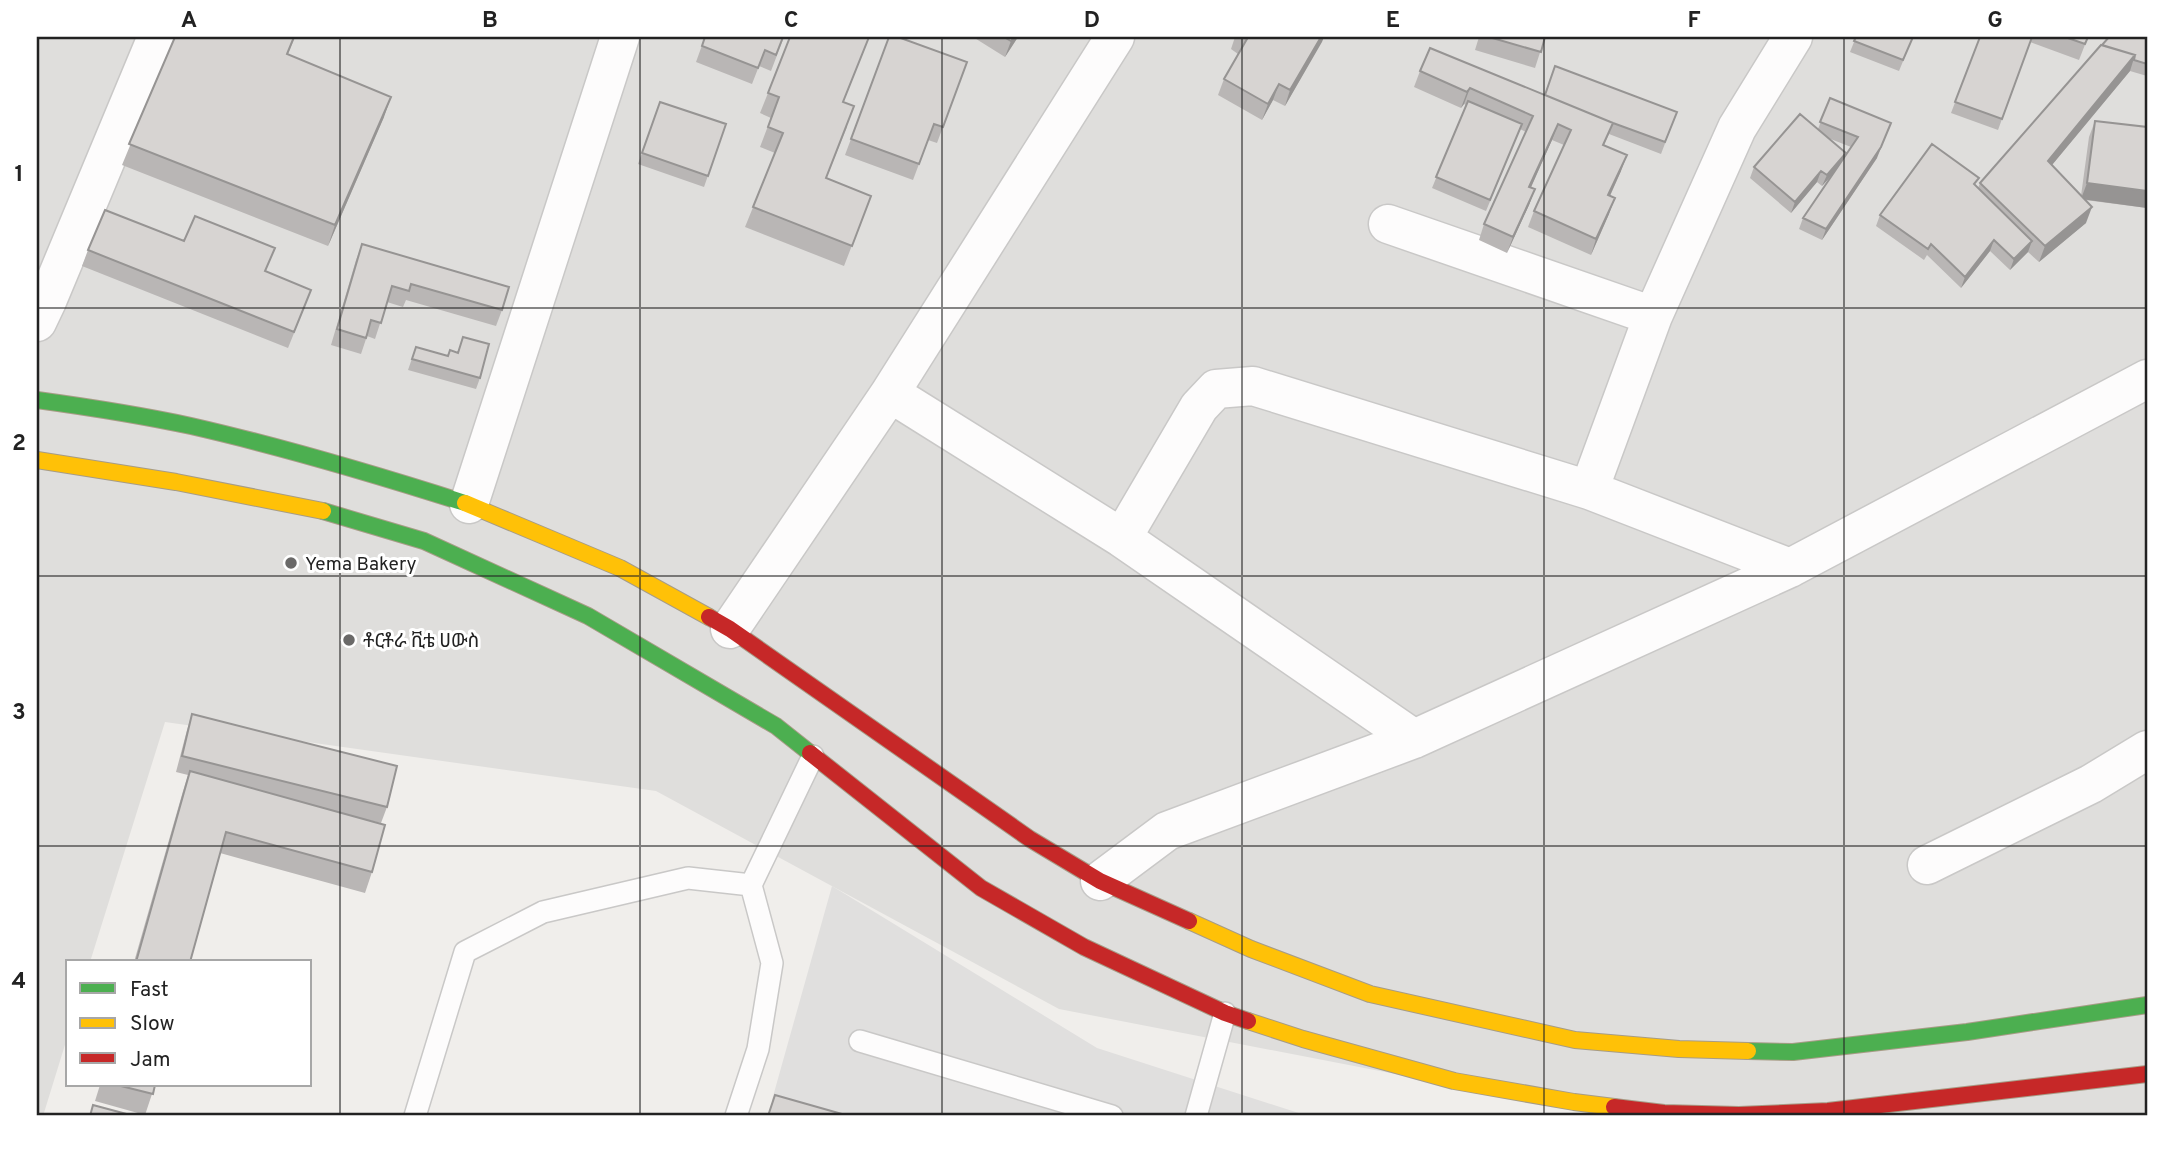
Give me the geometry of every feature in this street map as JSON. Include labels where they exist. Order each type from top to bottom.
[{"type":"main road","points":[[37,400],[100,410],[362,470],[469,505],[620,568],[730,629],[1020,831],[1100,881],[1251,949],[1370,994],[1575,1040],[1678,1049],[1793,1052],[1953,1033],[2147,1005]]},
{"type":"main road","points":[[37,460],[178,476],[320,510],[435,546],[588,616],[776,726],[981,888],[1084,947],[1225,1013],[1303,1039],[1454,1081],[1574,1102],[1664,1113],[1739,1115],[1828,1111],[2147,1074]]},
{"type":"street","points":[[37,322],[157,37]]},
{"type":"street","points":[[469,505],[620,37]]},
{"type":"street","points":[[730,629],[890,393],[1115,37]]},
{"type":"street","points":[[1589,490],[1653,316],[1737,128],[1793,37]]},
{"type":"street","points":[[1388,224],[1653,316]]},
{"type":"street","points":[[1100,881],[1167,831],[1414,739],[1790,568],[2147,379]]},
{"type":"street","points":[[1122,538],[1199,407],[1216,389],[1253,386],[1589,490],[1790,568]]},
{"type":"street","points":[[890,393],[1122,538],[1414,739]]},
{"type":"street","points":[[1927,866],[2091,784],[2147,750]]},
{"type":"lane","points":[[736,1116],[758,1049],[772,963],[751,885],[813,756]]},
{"type":"lane","points":[[415,1116],[466,952],[543,912],[662,884],[688,878],[751,885]]},
{"type":"lane","points":[[1196,1116],[1225,1013]]},
{"type":"lane","points":[[860,1041],[1112,1116]]},
{"type":"shaded area","points":[[37,37],[2147,37],[2147,1116],[1612,1116],[1059,1009],[656,791],[165,722],[91,960],[66,960],[66,1041],[43,1116],[37,1116]]},
{"type":"shaded area","points":[[832,886],[1097,1048],[1308,1116],[826,1116],[772,1100]]},
{"type":"building","points":[[175,37],[294,37],[287,54],[391,97],[335,225],[129,144]]},
{"type":"building","points":[[705,37],[783,37],[776,55],[765,50],[758,68],[702,46]]},
{"type":"building","points":[[790,37],[869,37],[843,102],[854,106],[826,178],[871,196],[852,246],[753,207],[783,133],[768,127],[779,97],[768,93]]},
{"type":"building","points":[[889,37],[898,37],[967,62],[943,127],[934,124],[919,164],[851,139]]},
{"type":"building","points":[[1243,37],[1321,37],[1290,90],[1279,84],[1268,104],[1224,79],[1247,39]]},
{"type":"building","points":[[1489,37],[1545,37],[1541,52]]},
{"type":"building","points":[[1856,37],[1913,37],[1903,60],[1854,41]]},
{"type":"building","points":[[1980,37],[2032,37],[2002,119],[1955,102]]},
{"type":"building","points":[[2065,37],[2088,37],[2085,44]]},
{"type":"building","points":[[2109,37],[2147,37],[2147,64],[2134,60],[2135,55],[2102,45]]},
{"type":"building","points":[[2101,45],[2135,55],[2048,161],[2092,207],[2045,246],[1980,183]]},
{"type":"building","points":[[1430,48],[1613,123],[1603,145],[1627,155],[1608,195],[1615,198],[1596,239],[1534,211],[1571,130],[1558,124],[1529,187],[1535,189],[1513,237],[1484,224],[1533,116],[1470,88],[1467,92],[1420,71]]},
{"type":"building","points":[[1555,66],[1677,112],[1665,142],[1545,95]]},
{"type":"building","points":[[1830,98],[1891,123],[1881,147],[1826,229],[1803,218],[1858,137],[1820,122]]},
{"type":"building","points":[[1468,101],[1522,124],[1490,200],[1436,177]]},
{"type":"building","points":[[660,102],[726,124],[708,176],[642,153]]},
{"type":"building","points":[[1800,114],[1846,153],[1827,175],[1821,171],[1795,202],[1754,167]]},
{"type":"building","points":[[2095,121],[2147,127],[2147,191],[2087,183]]},
{"type":"building","points":[[1932,144],[1979,178],[1974,184],[2032,241],[2014,259],[1994,240],[1965,277],[1931,244],[1928,249],[1880,215]]},
{"type":"building","points":[[105,210],[184,241],[195,216],[275,248],[265,271],[311,290],[294,332],[88,250]]},
{"type":"building","points":[[362,244],[509,287],[502,310],[411,284],[409,291],[392,286],[381,323],[371,320],[366,338],[337,329]]},
{"type":"building","points":[[463,337],[489,344],[480,378],[412,359],[416,347],[448,356],[450,350],[458,353]]},
{"type":"building","points":[[192,714],[397,766],[387,807],[182,756]]},
{"type":"building","points":[[190,771],[385,825],[372,872],[226,832],[191,960],[137,960]]},
{"type":"building","points":[[121,1086],[155,1086],[153,1094]]},
{"type":"building","points":[[775,1095],[849,1116],[768,1116]]},
{"type":"building","points":[[93,1105],[134,1116],[90,1116]]},
{"type":"traffic: fast","points":[[37,400],[133,415],[225,434],[465,503]]},
{"type":"traffic: fast","points":[[323,511],[424,541],[588,616],[776,726],[810,753]]},
{"type":"traffic: fast","points":[[1748,1051],[1793,1052],[1967,1032],[2147,1005]]},
{"type":"traffic: slow","points":[[37,460],[176,482],[323,511]]},
{"type":"traffic: slow","points":[[465,503],[620,568],[709,617]]},
{"type":"traffic: slow","points":[[1189,921],[1251,949],[1370,994],[1575,1040],[1679,1049],[1748,1051]]},
{"type":"traffic: slow","points":[[1248,1021],[1454,1081],[1614,1107]]},
{"type":"traffic: jam","points":[[709,617],[1030,839],[1100,881],[1189,921]]},
{"type":"traffic: jam","points":[[810,753],[981,888],[1084,947],[1225,1013],[1248,1021]]},
{"type":"traffic: jam","points":[[1614,1107],[1664,1113],[1739,1115],[1828,1111],[2147,1074]]},
{"type":"place","name":"Yema Bakery","points":[[291,563]]},
{"type":"place","name":"ቶርቶራ ቪቴ ሀውስ","points":[[349,640]]}]
